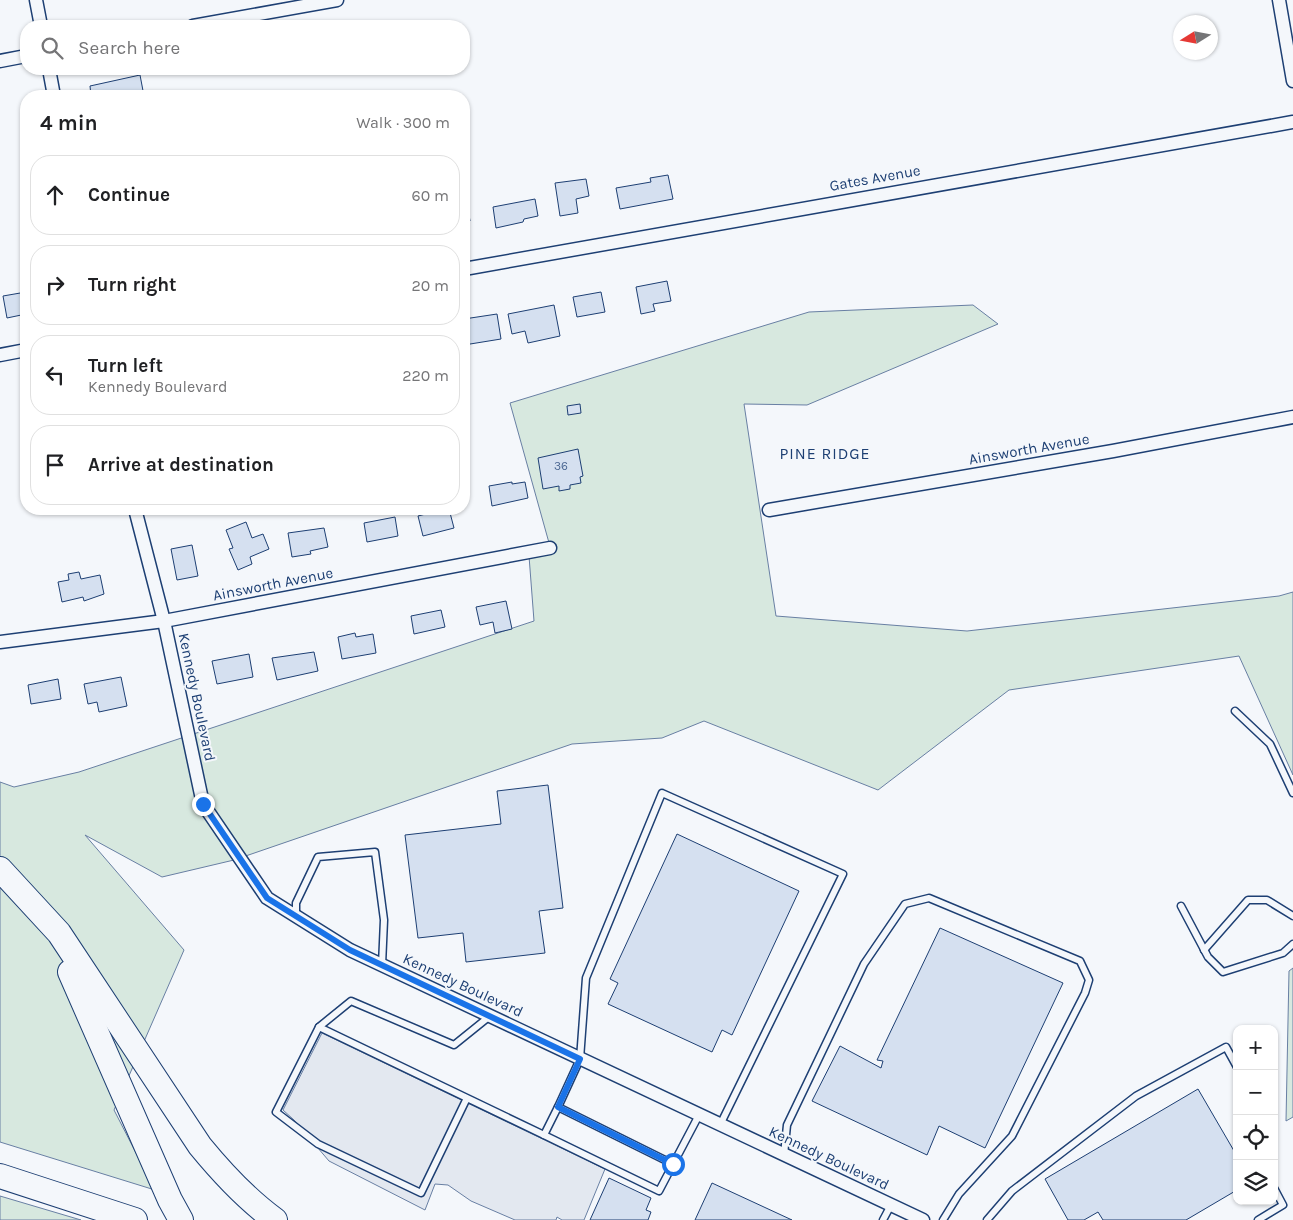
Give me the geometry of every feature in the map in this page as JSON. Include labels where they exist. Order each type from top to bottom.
[{"type":"highway","points":[[0,868],[40,915],[59,934],[200,1146],[224,1176],[254,1204],[275,1220]]},
{"type":"highway","points":[[40,915],[76,982],[181,1220]]},
{"type":"highway","points":[[0,1176],[136,1220]]},
{"type":"street","points":[[36,0],[40,20]]},
{"type":"street","points":[[226,20],[337,0]]},
{"type":"street","points":[[1279,0],[1293,81]]},
{"type":"street","points":[[0,61],[20,57]]},
{"type":"street","points":[[50,75],[53,90]]},
{"type":"street","name":"Gates Avenue","points":[[470,268],[1293,122]]},
{"type":"street","points":[[0,355],[20,351]]},
{"type":"street","name":"Ainsworth Avenue","points":[[770,510],[1113,451],[1293,417]]},
{"type":"street","name":"Kennedy Boulevard","points":[[137,515],[164,621],[203,804],[267,898],[350,950],[923,1220]]},
{"type":"street","name":"Ainsworth Avenue","points":[[0,642],[164,621],[550,548]]},
{"type":"lane","points":[[1235,711],[1270,744],[1293,793]]},
{"type":"lane","points":[[544,1136],[580,1059],[586,978],[662,793],[843,874],[720,1124]]},
{"type":"lane","points":[[296,916],[296,903],[318,857],[375,852],[384,920],[382,965]]},
{"type":"lane","points":[[784,1155],[787,1125],[864,964],[905,904],[929,898],[1080,961],[1090,980],[1085,993],[1012,1136],[959,1194],[943,1220]]},
{"type":"lane","points":[[1204,950],[1248,900],[1267,900],[1293,916]]},
{"type":"lane","points":[[1181,906],[1204,950],[1223,972],[1283,953],[1293,944]]},
{"type":"lane","points":[[467,1098],[421,1193],[318,1144],[276,1112],[319,1027],[351,1001],[454,1045],[490,1016]]},
{"type":"lane","points":[[319,1027],[659,1191],[699,1115]]},
{"type":"lane","points":[[987,1220],[1012,1191],[1136,1096],[1226,1047],[1233,1060]]},
{"type":"lane","points":[[558,1107],[673,1164]]},
{"type":"lane","points":[[1258,1220],[1283,1205],[1278,1196]]},
{"type":"lane","points":[[883,1220],[891,1204]]},
{"type":"shaded area","points":[[973,305],[998,324],[807,405],[744,404],[776,616],[967,631],[1279,596],[1293,592],[1293,775],[1239,656],[1009,690],[878,790],[704,721],[662,738],[572,744],[234,860],[162,877],[85,835],[184,950],[114,1110],[155,1190],[0,1142],[0,782],[14,787],[79,772],[534,621],[529,556],[551,550],[510,403],[809,312]]},
{"type":"shaded area","points":[[1293,968],[1293,1117],[1286,1121],[1289,971]]},
{"type":"shaded area","points":[[322,1033],[605,1169],[584,1220],[562,1220],[557,1217],[556,1220],[515,1220],[471,1201],[448,1185],[435,1184],[425,1210],[329,1161],[283,1110]]},
{"type":"shaded area","points":[[0,1196],[81,1220],[0,1220]]},
{"type":"building","points":[[140,75],[143,90],[90,90],[90,86]]},
{"type":"building","points":[[668,175],[673,199],[620,209],[616,188],[651,182],[650,178]]},
{"type":"building","points":[[586,179],[589,196],[576,199],[578,213],[560,216],[555,183]]},
{"type":"building","points":[[535,199],[538,216],[524,219],[523,222],[496,228],[493,207]]},
{"type":"building","points":[[667,281],[671,301],[653,304],[655,311],[641,314],[636,287]]},
{"type":"building","points":[[601,292],[605,312],[577,317],[573,297]]},
{"type":"building","points":[[20,293],[20,315],[7,318],[3,296]]},
{"type":"building","points":[[554,305],[560,336],[528,343],[525,331],[512,334],[508,314]]},
{"type":"building","points":[[497,314],[501,339],[470,344],[470,318]]},
{"type":"building","points":[[580,404],[581,413],[568,415],[567,406]]},
{"type":"building","points":[[578,449],[583,476],[580,477],[581,483],[570,485],[570,489],[559,491],[559,486],[543,489],[538,458]]},
{"type":"building","points":[[512,482],[512,484],[525,482],[528,498],[492,506],[489,486]]},
{"type":"building","points":[[451,515],[454,528],[423,536],[418,516]]},
{"type":"building","points":[[395,517],[398,536],[367,542],[364,523]]},
{"type":"building","points":[[246,522],[252,538],[263,534],[269,549],[250,557],[252,564],[238,570],[229,549],[233,548],[226,530]]},
{"type":"building","points":[[324,528],[328,547],[310,551],[311,554],[292,557],[288,533]]},
{"type":"building","points":[[192,545],[198,576],[177,580],[171,549]]},
{"type":"building","points":[[79,572],[81,579],[100,575],[104,594],[84,601],[83,597],[62,602],[58,582],[69,580],[68,574]]},
{"type":"building","points":[[506,601],[512,629],[495,633],[493,622],[480,625],[476,607]]},
{"type":"building","points":[[441,610],[445,627],[414,634],[411,616]]},
{"type":"building","points":[[355,633],[356,637],[373,634],[376,653],[342,659],[338,637]]},
{"type":"building","points":[[314,652],[318,671],[277,680],[272,658]]},
{"type":"building","points":[[249,654],[253,677],[217,684],[212,661]]},
{"type":"building","points":[[121,677],[127,706],[99,712],[97,702],[88,704],[84,684]]},
{"type":"building","points":[[58,679],[61,699],[31,704],[28,685]]},
{"type":"building","points":[[548,785],[563,908],[539,911],[545,953],[466,962],[463,933],[418,938],[405,835],[501,824],[497,791]]},
{"type":"building","points":[[677,834],[799,891],[732,1035],[722,1030],[712,1052],[608,1004],[618,983],[610,979]]},
{"type":"building","points":[[940,928],[1063,983],[985,1148],[939,1126],[927,1155],[812,1101],[840,1046],[881,1068],[883,1061],[877,1060]]},
{"type":"building","points":[[1198,1089],[1233,1149],[1233,1192],[1186,1220],[1103,1220],[1098,1212],[1084,1220],[1068,1220],[1045,1179]]},
{"type":"building","points":[[609,1178],[651,1198],[646,1210],[651,1212],[648,1220],[590,1220]]},
{"type":"building","points":[[712,1183],[792,1220],[695,1220]]},
{"type":"district","name":"PINE RIDGE","points":[[825,453]]},
{"type":"route","points":[[203,804],[267,898],[350,950],[580,1059],[558,1107],[673,1164]]}]
